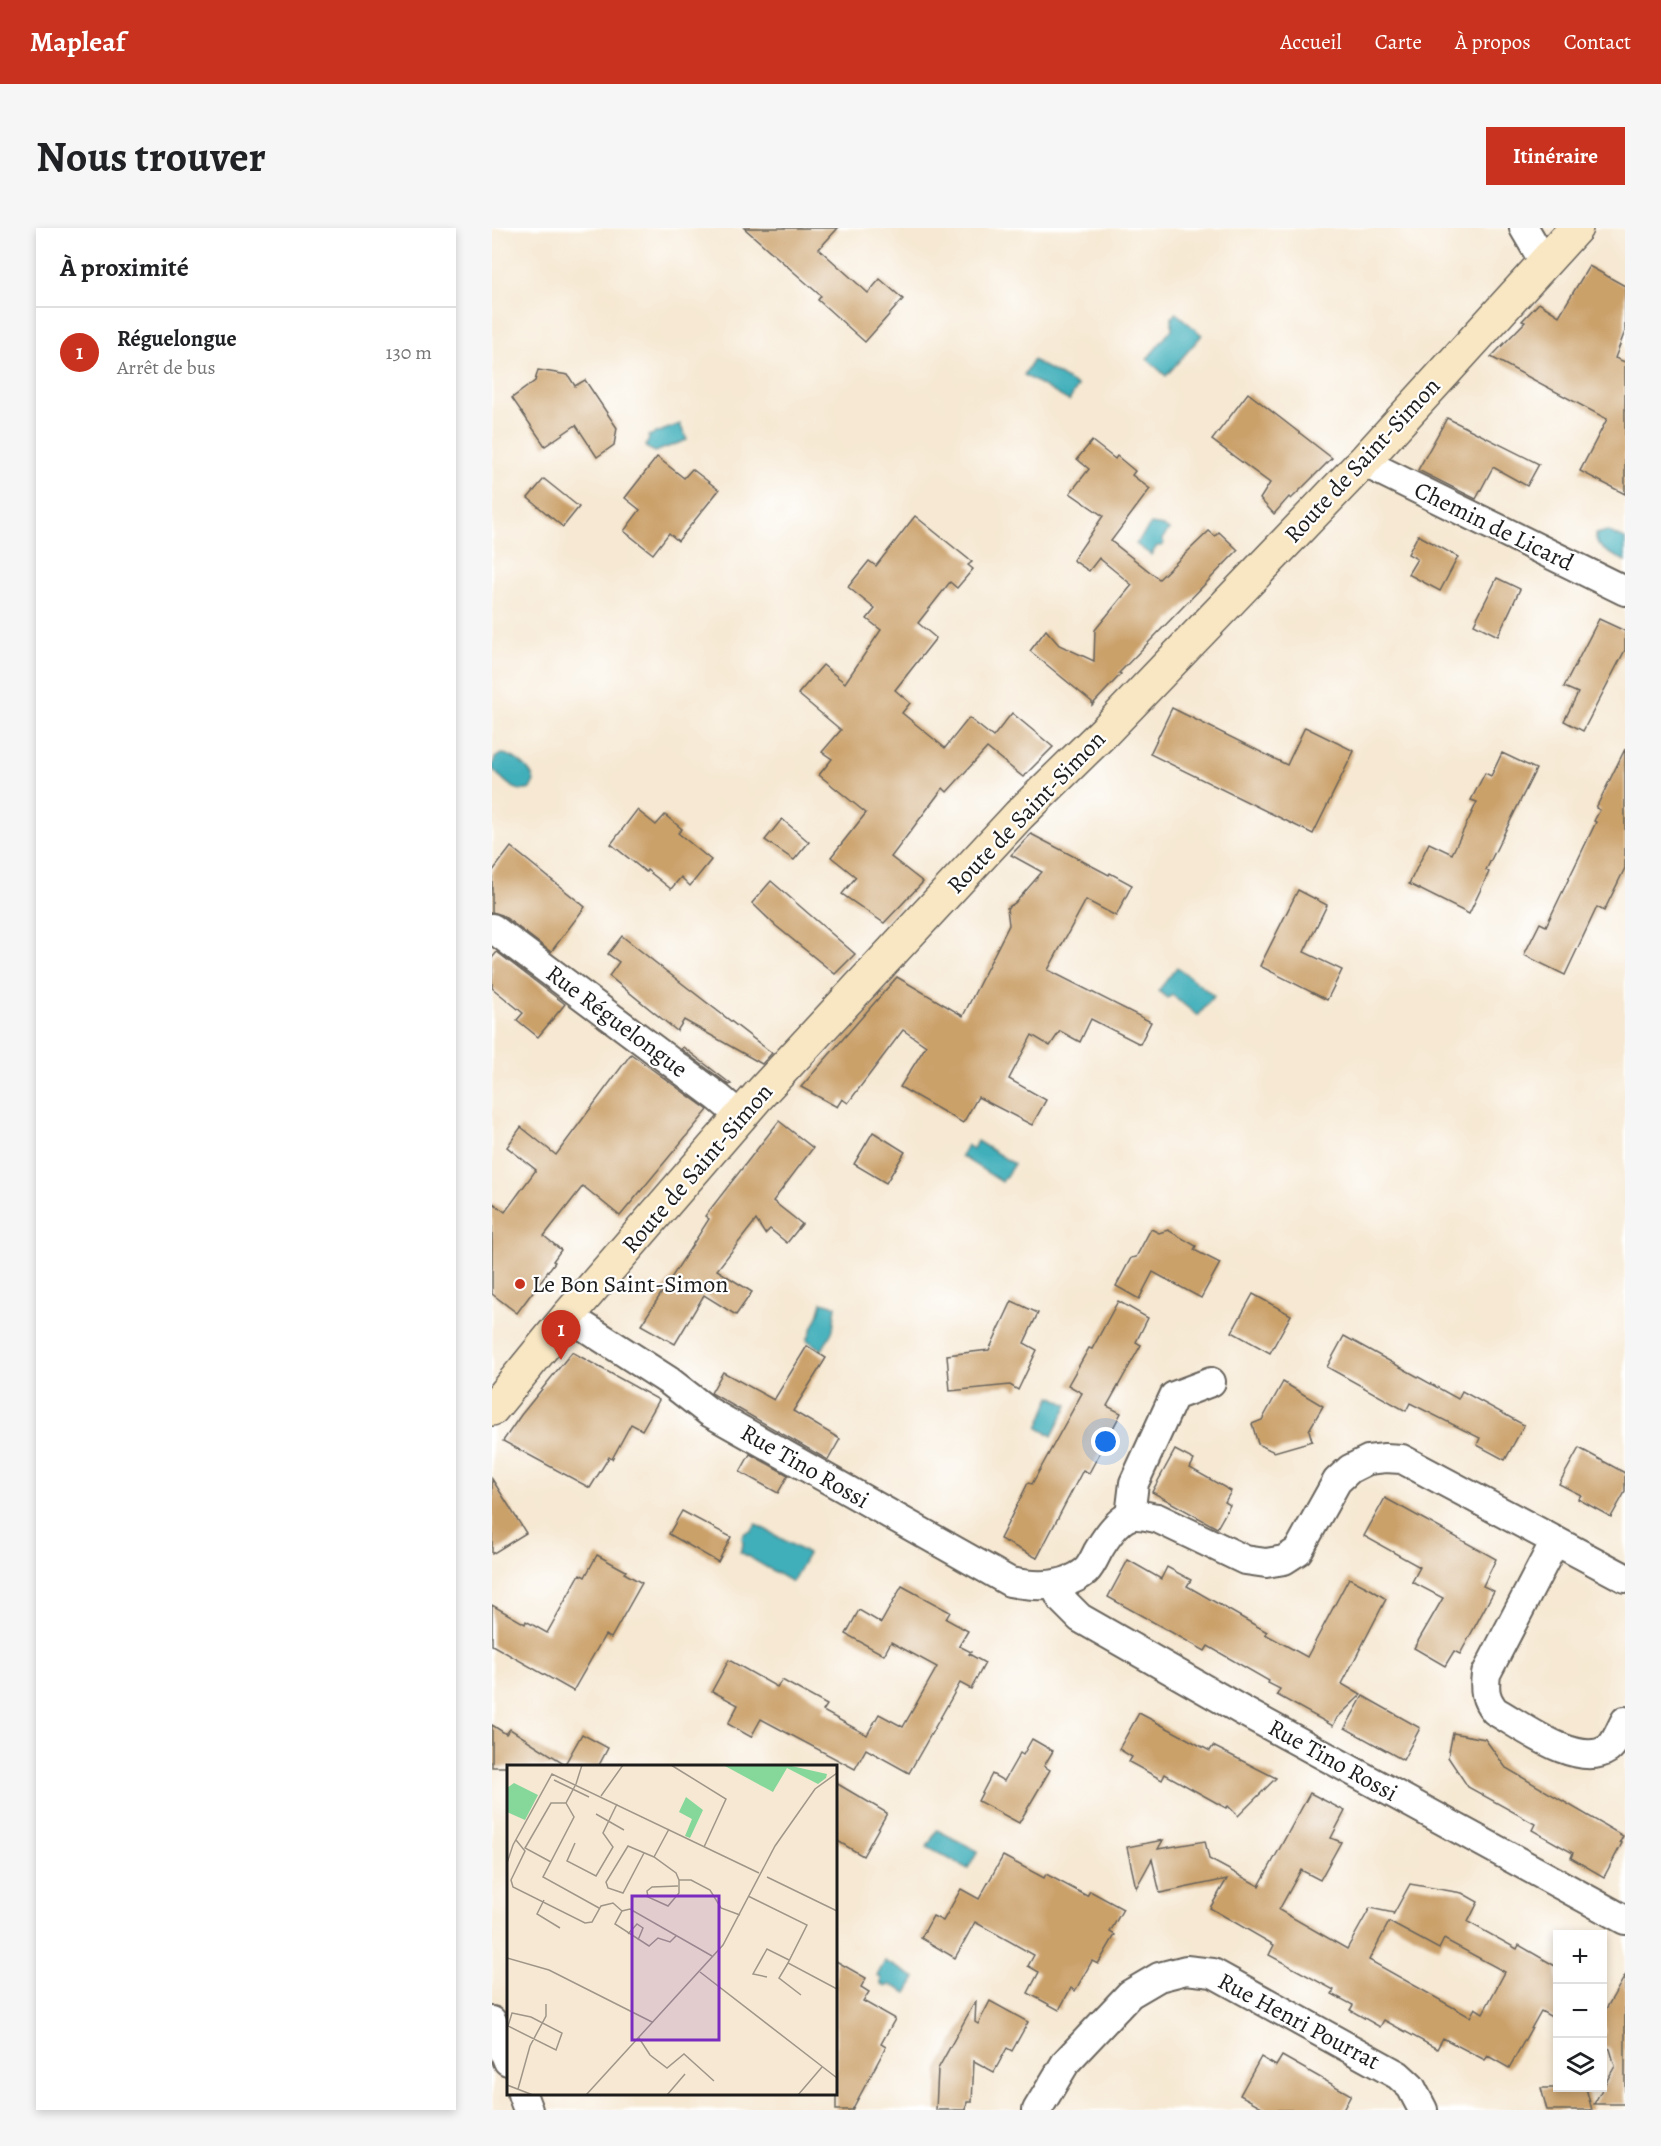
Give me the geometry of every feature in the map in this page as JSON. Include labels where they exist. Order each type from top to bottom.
[{"type":"main road","name":"Route de Saint-Simon","points":[[492,1409],[568,1316],[740,1116],[1019,815],[1105,731],[1363,462],[1576,228]]},
{"type":"street","points":[[1524,228],[1544,262]]},
{"type":"street","name":"Chemin de Licard","points":[[1363,462],[1625,591]]},
{"type":"street","name":"Rue Réguelongue","points":[[492,928],[740,1116]]},
{"type":"street","name":"Rue Tino Rossi","points":[[568,1316],[669,1381],[709,1412],[1010,1582],[1031,1586],[1054,1585],[1088,1570],[1104,1541],[1130,1516]]},
{"type":"street","points":[[1211,1382],[1174,1396],[1134,1483],[1130,1516],[1143,1515],[1157,1518],[1245,1560],[1275,1562],[1284,1560],[1298,1551],[1337,1481],[1350,1469],[1368,1460],[1402,1459],[1625,1578]]},
{"type":"street","points":[[1555,1541],[1486,1674],[1484,1688],[1486,1701],[1495,1711],[1568,1752],[1584,1756],[1597,1755],[1611,1748],[1625,1721]]},
{"type":"street","name":"Rue Tino Rossi","points":[[1054,1585],[1062,1600],[1080,1618],[1241,1710],[1625,1920]]},
{"type":"street","name":"Rue Henri Pourrat","points":[[1037,2110],[1066,2062],[1130,1994],[1159,1977],[1186,1970],[1214,1973],[1398,2075],[1411,2087],[1423,2110]]},
{"type":"street","points":[[492,2021],[507,2058]]},
{"type":"street","points":[[522,2095],[528,2110]]},
{"type":"water","points":[[1176,313],[1202,335],[1166,376],[1147,359],[1172,329],[1172,317]]},
{"type":"water","points":[[1033,360],[1078,386],[1069,401],[1024,375]]},
{"type":"water","points":[[680,424],[687,440],[655,452],[647,448],[648,436]]},
{"type":"water","points":[[1151,524],[1163,526],[1169,530],[1162,539],[1164,543],[1157,546],[1151,555],[1136,544]]},
{"type":"water","points":[[1607,531],[1625,539],[1625,561],[1598,544],[1596,534]]},
{"type":"water","points":[[501,754],[516,759],[526,767],[534,781],[530,789],[515,788],[494,771],[492,767],[495,758]]},
{"type":"water","points":[[1177,967],[1214,996],[1198,1016],[1172,995],[1168,998],[1158,991]]},
{"type":"water","points":[[977,1141],[1014,1164],[1002,1182],[961,1156],[967,1145],[973,1149]]},
{"type":"water","points":[[822,1302],[836,1306],[833,1330],[822,1350],[807,1340]]},
{"type":"water","points":[[1051,1396],[1068,1405],[1052,1436],[1038,1428]]},
{"type":"water","points":[[756,1524],[808,1554],[792,1582],[740,1552],[743,1545],[742,1536],[751,1531]]},
{"type":"water","points":[[937,1830],[978,1851],[968,1869],[927,1847]]},
{"type":"water","points":[[885,1961],[916,1978],[907,1993],[890,1984],[886,1986],[881,1984],[881,1978],[877,1976]]},
{"type":"building","points":[[744,228],[838,228],[819,249],[868,293],[880,279],[903,299],[865,342],[818,300],[821,296]]},
{"type":"building","points":[[1589,266],[1625,286],[1625,331],[1615,358],[1625,362],[1625,494],[1580,471],[1607,419],[1491,357],[1525,322],[1522,321],[1539,303],[1559,316]]},
{"type":"building","points":[[538,370],[568,375],[575,386],[585,380],[617,428],[614,445],[597,457],[576,425],[545,446],[512,398],[535,381]]},
{"type":"building","points":[[1248,393],[1332,458],[1291,499],[1289,497],[1274,514],[1260,499],[1270,483],[1212,440]]},
{"type":"building","points":[[1447,418],[1539,464],[1527,486],[1493,467],[1476,499],[1418,470]]},
{"type":"building","points":[[1092,441],[1115,459],[1117,456],[1135,471],[1132,475],[1150,489],[1111,541],[1159,579],[1209,531],[1215,536],[1219,532],[1238,550],[1119,673],[1121,674],[1092,705],[1092,702],[1030,651],[1046,630],[1059,645],[1094,661],[1095,630],[1132,585],[1099,558],[1089,571],[1073,560],[1103,516],[1070,493],[1089,469],[1077,459]]},
{"type":"building","points":[[657,457],[684,478],[692,469],[719,490],[678,541],[669,533],[653,554],[624,531],[640,510],[625,498]]},
{"type":"building","points":[[544,479],[579,507],[563,527],[528,498]]},
{"type":"building","points":[[915,516],[972,562],[968,565],[973,569],[957,588],[950,582],[918,623],[936,638],[895,690],[910,703],[902,713],[945,748],[969,718],[993,737],[1012,713],[1053,747],[1023,777],[987,748],[947,792],[943,788],[891,857],[923,882],[884,923],[842,894],[856,877],[831,857],[866,813],[819,775],[832,759],[822,752],[841,730],[798,694],[823,665],[845,683],[881,630],[867,619],[875,609],[848,587],[869,561],[876,566]]},
{"type":"building","points":[[1418,535],[1458,557],[1440,591],[1408,574],[1417,559],[1408,554]]},
{"type":"building","points":[[1497,578],[1520,589],[1498,636],[1474,624]]},
{"type":"building","points":[[1599,619],[1625,631],[1625,650],[1583,731],[1564,721],[1578,693],[1564,687]]},
{"type":"building","points":[[1172,708],[1287,765],[1305,727],[1354,751],[1313,834],[1150,754]]},
{"type":"building","points":[[1625,749],[1625,868],[1604,911],[1597,907],[1565,975],[1524,955],[1540,923],[1546,926],[1596,822],[1594,821],[1600,810],[1596,808]]},
{"type":"building","points":[[1502,753],[1536,769],[1486,870],[1489,872],[1469,914],[1409,884],[1429,843],[1452,854],[1477,802],[1471,800],[1485,773],[1491,776]]},
{"type":"building","points":[[637,810],[656,825],[665,815],[682,829],[678,833],[711,860],[690,886],[681,877],[671,889],[611,844]]},
{"type":"building","points":[[782,819],[809,842],[794,860],[765,840]]},
{"type":"building","points":[[1031,834],[1132,885],[1116,916],[1086,900],[1048,970],[1151,1022],[1140,1044],[1091,1019],[1080,1042],[1060,1031],[1050,1046],[1032,1035],[1009,1079],[1046,1100],[1032,1125],[978,1097],[963,1123],[900,1087],[926,1046],[903,1030],[848,1103],[842,1099],[837,1107],[801,1087],[897,977],[963,1016],[1009,925],[1007,908],[1015,903],[1042,872],[1011,855]]},
{"type":"building","points":[[511,847],[585,907],[551,952],[502,915],[492,912],[492,872]]},
{"type":"building","points":[[771,881],[855,954],[835,974],[776,926],[752,903]]},
{"type":"building","points":[[1298,890],[1327,905],[1304,952],[1342,970],[1327,1000],[1260,966]]},
{"type":"building","points":[[622,936],[772,1053],[762,1064],[684,1020],[677,1031],[609,976],[619,962],[608,954]]},
{"type":"building","points":[[497,952],[565,1004],[538,1037],[517,1020],[523,1013],[492,988],[492,958]]},
{"type":"building","points":[[683,1047],[731,1084],[729,1085],[681,1049]]},
{"type":"building","points":[[631,1054],[708,1110],[620,1216],[583,1186],[544,1236],[561,1250],[553,1261],[555,1262],[517,1313],[492,1294],[492,1202],[505,1212],[536,1170],[507,1147],[521,1127],[556,1155]]},
{"type":"building","points":[[779,1121],[813,1148],[773,1201],[802,1224],[787,1243],[770,1229],[765,1234],[756,1220],[717,1270],[752,1292],[736,1315],[704,1295],[675,1344],[641,1325],[709,1219],[705,1216]]},
{"type":"building","points":[[873,1132],[905,1152],[886,1183],[854,1164]]},
{"type":"building","points":[[1151,1229],[1159,1233],[1168,1230],[1196,1246],[1194,1250],[1220,1263],[1201,1298],[1153,1272],[1139,1299],[1116,1286],[1131,1258],[1136,1257]]},
{"type":"building","points":[[1253,1294],[1291,1315],[1270,1353],[1232,1332]]},
{"type":"building","points":[[1012,1301],[1038,1313],[1024,1343],[1037,1350],[1018,1390],[1010,1385],[950,1391],[947,1355],[989,1350]]},
{"type":"building","points":[[1118,1301],[1148,1318],[1136,1342],[1141,1345],[1107,1406],[1121,1413],[1089,1473],[1083,1470],[1037,1558],[1000,1539],[1028,1483],[1032,1484],[1082,1393],[1068,1385],[1089,1348],[1092,1349]]},
{"type":"building","points":[[1344,1336],[1458,1399],[1462,1391],[1524,1425],[1505,1460],[1477,1445],[1480,1438],[1410,1403],[1406,1411],[1327,1367]]},
{"type":"building","points":[[807,1346],[826,1358],[793,1411],[840,1439],[828,1460],[711,1393],[723,1372],[774,1400]]},
{"type":"building","points":[[572,1352],[659,1400],[642,1430],[631,1424],[612,1459],[609,1457],[590,1488],[503,1441]]},
{"type":"building","points":[[1283,1382],[1323,1406],[1309,1430],[1312,1441],[1274,1452],[1258,1444],[1252,1424],[1262,1420]]},
{"type":"building","points":[[1579,1448],[1625,1473],[1625,1492],[1611,1517],[1578,1499],[1581,1495],[1559,1484]]},
{"type":"building","points":[[1175,1450],[1194,1460],[1190,1468],[1231,1491],[1225,1502],[1230,1505],[1217,1528],[1152,1492]]},
{"type":"building","points":[[750,1454],[788,1475],[778,1493],[740,1472]]},
{"type":"building","points":[[492,1479],[526,1533],[492,1554]]},
{"type":"building","points":[[1385,1498],[1496,1559],[1483,1586],[1494,1591],[1460,1654],[1454,1651],[1445,1666],[1414,1648],[1443,1598],[1412,1582],[1420,1567],[1364,1536]]},
{"type":"building","points":[[682,1511],[731,1537],[718,1562],[669,1534]]},
{"type":"building","points":[[597,1555],[642,1583],[611,1638],[605,1635],[573,1691],[492,1645],[492,1605],[525,1624],[526,1621],[547,1633],[580,1574],[585,1577]]},
{"type":"building","points":[[1128,1560],[1161,1579],[1167,1567],[1191,1580],[1187,1586],[1307,1657],[1349,1578],[1372,1590],[1386,1599],[1342,1684],[1361,1695],[1337,1718],[1333,1726],[1277,1695],[1280,1689],[1268,1683],[1269,1681],[1208,1646],[1205,1651],[1108,1597]]},
{"type":"building","points":[[902,1586],[950,1612],[946,1619],[968,1631],[959,1646],[985,1663],[971,1689],[960,1683],[909,1773],[866,1749],[855,1769],[761,1719],[751,1737],[728,1724],[738,1705],[712,1691],[729,1660],[777,1687],[782,1680],[827,1705],[823,1711],[867,1735],[879,1714],[903,1727],[937,1667],[891,1642],[884,1655],[846,1634],[859,1610],[881,1623]]},
{"type":"building","points":[[1363,1696],[1420,1728],[1403,1760],[1345,1728]]},
{"type":"building","points":[[1139,1713],[1210,1751],[1213,1746],[1276,1778],[1238,1816],[1228,1806],[1226,1808],[1165,1774],[1162,1780],[1129,1762],[1132,1757],[1119,1749]]},
{"type":"building","points":[[492,1725],[506,1734],[510,1729],[565,1764],[582,1734],[608,1748],[599,1765],[492,1767]]},
{"type":"building","points":[[1453,1733],[1485,1739],[1506,1768],[1623,1836],[1620,1842],[1622,1843],[1604,1877],[1571,1858],[1573,1853],[1532,1830],[1535,1824],[1468,1787],[1448,1757]]},
{"type":"building","points":[[1032,1739],[1053,1751],[1044,1766],[1050,1770],[1019,1823],[978,1801],[992,1774],[1004,1781],[1020,1753],[1023,1755]]},
{"type":"building","points":[[837,1784],[887,1813],[863,1856],[837,1841]]},
{"type":"building","points":[[1310,1793],[1345,1811],[1331,1838],[1341,1842],[1320,1880],[1301,1870],[1279,1910],[1347,1949],[1370,1908],[1394,1913],[1393,1915],[1410,1884],[1462,1893],[1478,1902],[1468,1922],[1517,1949],[1519,1945],[1553,1965],[1553,2018],[1541,2011],[1509,2068],[1488,2056],[1485,2060],[1443,2038],[1437,2049],[1384,2020],[1380,2027],[1350,2010],[1353,2005],[1332,1994],[1334,1990],[1269,1955],[1274,1945],[1210,1908],[1227,1879],[1160,1893],[1152,1859],[1136,1888],[1127,1847],[1163,1840],[1158,1849],[1205,1841],[1209,1859],[1259,1886]],"holes":[[[1389,1922],[1439,1949],[1444,1939],[1505,1972],[1483,2013],[1475,2008],[1470,2017],[1369,1960]]]},
{"type":"building","points":[[1003,1856],[1044,1878],[1046,1874],[1087,1896],[1090,1891],[1123,1909],[1110,1932],[1115,1935],[1098,1964],[1092,1961],[1075,1991],[1071,1988],[1059,2010],[1028,1993],[1039,1972],[1028,1966],[1034,1955],[975,1922],[955,1958],[921,1938],[933,1916],[943,1921],[961,1889],[979,1899]]},
{"type":"building","points":[[837,1962],[866,1978],[861,1987],[869,1992],[863,2001],[895,2019],[881,2044],[886,2047],[852,2110],[836,2110]]},
{"type":"building","points":[[1625,1976],[1625,2104],[1594,2104],[1601,2092],[1607,2092],[1607,2080],[1615,2066],[1610,2049],[1607,2048],[1607,2007]]},
{"type":"building","points":[[976,2000],[975,2022],[978,2024],[990,2001],[1028,2022],[1012,2051],[1007,2048],[994,2072],[974,2061],[972,2102],[967,2102],[966,2110],[936,2110],[938,2069]]},
{"type":"building","points":[[1282,2056],[1351,2095],[1343,2110],[1267,2110],[1240,2095],[1261,2057],[1276,2066]]},
{"type":"building","points":[[1541,2088],[1553,2088],[1553,2092],[1587,2092],[1592,2110],[1547,2110]]},
{"type":"place","name":"Le Bon Saint-Simon","points":[[520,1284]]},
{"type":"place","name":"Réguelongue","points":[[561,1360]]}]
